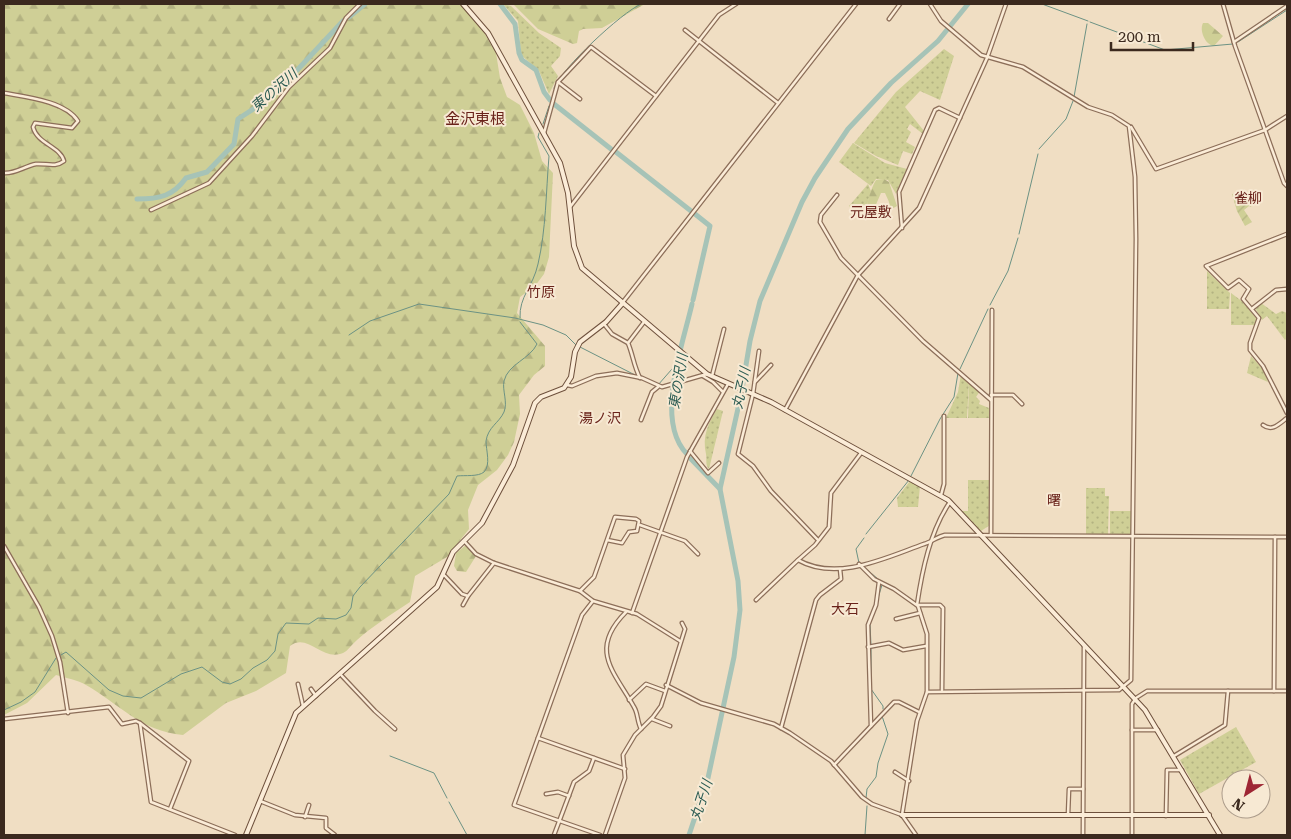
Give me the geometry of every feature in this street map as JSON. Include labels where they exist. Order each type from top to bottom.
[{"type":"street","points":[[151,210],[209,183],[252,136],[289,87],[330,48],[346,18],[360,4]]},
{"type":"street","points":[[463,4],[488,33],[544,133],[564,176],[578,263],[588,274],[724,392]]},
{"type":"street","points":[[569,207],[719,15],[736,4]]},
{"type":"street","points":[[246,835],[294,717],[303,706],[341,675],[437,587],[453,552],[482,523],[513,465],[535,403],[541,396],[560,390],[567,385],[571,377],[577,348],[584,339],[604,324],[622,304],[856,4]]},
{"type":"street","points":[[889,19],[900,4]]},
{"type":"street","points":[[930,4],[941,21],[957,37],[987,58],[1023,67],[1088,107],[1112,115],[1130,126],[1134,129],[1137,140],[1146,150],[1156,170],[1265,130],[1287,116]]},
{"type":"street","points":[[785,411],[858,275],[919,208],[987,58],[1006,4]]},
{"type":"street","points":[[1223,4],[1234,42],[1284,184],[1287,186]]},
{"type":"street","points":[[1234,42],[1287,6]]},
{"type":"street","points":[[685,30],[778,103]]},
{"type":"street","points":[[544,133],[558,82],[591,47],[656,96]]},
{"type":"street","points":[[558,82],[580,99]]},
{"type":"street","points":[[4,93],[59,105],[74,114],[78,121],[72,128],[46,123],[35,123],[33,127],[44,143],[62,154],[64,161],[62,163],[53,166],[36,164],[11,174],[4,174]]},
{"type":"street","points":[[902,228],[899,192],[935,110],[939,108],[960,118]]},
{"type":"street","points":[[927,692],[942,690],[1119,690],[1125,686],[1132,675],[1136,239],[1135,177],[1130,126]]},
{"type":"street","points":[[837,195],[821,215],[820,222],[841,258],[923,341],[991,400]]},
{"type":"street","points":[[1287,234],[1206,266],[1228,288],[1241,280],[1250,291],[1243,299],[1259,318],[1250,343],[1251,354],[1263,366],[1287,412]]},
{"type":"street","points":[[1252,308],[1276,290],[1287,289]]},
{"type":"street","points":[[991,535],[992,310]]},
{"type":"street","points":[[628,343],[644,322]]},
{"type":"street","points":[[604,324],[612,334],[628,343],[634,355],[635,368],[640,378]]},
{"type":"street","points":[[712,376],[724,329]]},
{"type":"street","points":[[760,351],[739,457],[753,466],[771,491],[818,540]]},
{"type":"street","points":[[754,384],[771,365]]},
{"type":"street","points":[[567,385],[572,386],[605,374],[617,373],[640,378],[658,387]]},
{"type":"street","points":[[641,420],[652,392],[658,387],[676,384],[705,375],[712,376],[753,394],[941,495],[950,502],[1136,698],[1159,730],[1220,835]]},
{"type":"street","points":[[632,613],[690,451],[730,384]]},
{"type":"street","points":[[991,396],[1013,395],[1022,404]]},
{"type":"street","points":[[941,495],[944,484],[943,442],[946,432],[944,416]]},
{"type":"street","points":[[1263,425],[1268,429],[1273,429],[1287,418]]},
{"type":"street","points":[[690,451],[708,473],[719,463]]},
{"type":"street","points":[[756,600],[818,540],[831,522],[831,493],[862,453]]},
{"type":"street","points":[[916,835],[902,815],[919,712],[927,692],[927,634],[917,605],[932,540],[950,502]]},
{"type":"street","points":[[580,591],[592,581],[615,517],[636,519],[640,525],[685,541],[698,554]]},
{"type":"street","points":[[607,540],[622,543],[628,533],[636,531],[640,525]]},
{"type":"street","points":[[798,560],[818,568],[840,569],[895,554],[945,535],[1287,537]]},
{"type":"street","points":[[1274,691],[1275,537]]},
{"type":"street","points":[[464,541],[476,554],[494,563],[580,591],[593,601],[632,613],[680,641]]},
{"type":"street","points":[[4,546],[36,601],[52,636],[60,662],[68,713]]},
{"type":"street","points":[[463,605],[494,563]]},
{"type":"street","points":[[860,564],[880,582],[917,605],[940,605],[943,608],[942,690]]},
{"type":"street","points":[[781,728],[816,600],[820,594],[842,579],[840,569]]},
{"type":"street","points":[[444,575],[462,594],[468,596]]},
{"type":"street","points":[[871,726],[868,625],[876,605],[880,582]]},
{"type":"street","points":[[593,601],[582,615],[514,804],[600,835]]},
{"type":"street","points":[[626,612],[611,631],[605,655],[611,670],[636,709],[641,729]]},
{"type":"street","points":[[896,619],[920,613]]},
{"type":"street","points":[[605,835],[623,785],[625,768],[623,755],[641,729],[652,719],[661,706],[680,641],[686,629],[682,623]]},
{"type":"street","points":[[868,647],[889,643],[903,650],[927,646]]},
{"type":"street","points":[[1083,835],[1084,644]]},
{"type":"street","points":[[341,675],[374,711],[395,729]]},
{"type":"street","points":[[298,684],[303,706]]},
{"type":"street","points":[[629,700],[646,684],[665,691]]},
{"type":"street","points":[[666,685],[712,707],[781,728],[824,755],[862,797],[872,804],[902,815],[1209,815]]},
{"type":"street","points":[[311,689],[316,696]]},
{"type":"street","points":[[1132,835],[1132,704],[1136,698],[1147,691],[1287,691]]},
{"type":"street","points":[[1174,756],[1225,725],[1228,691]]},
{"type":"street","points":[[834,765],[894,702],[899,702],[919,712]]},
{"type":"street","points":[[4,719],[109,707],[122,724],[136,721],[140,723],[189,761],[170,809]]},
{"type":"street","points":[[652,719],[670,726]]},
{"type":"street","points":[[140,723],[151,802],[235,835]]},
{"type":"street","points":[[1132,730],[1159,730]]},
{"type":"street","points":[[538,738],[625,768]]},
{"type":"street","points":[[554,835],[575,779],[589,771],[594,758]]},
{"type":"street","points":[[1166,816],[1166,770],[1182,770]]},
{"type":"street","points":[[895,772],[909,781]]},
{"type":"street","points":[[1068,815],[1068,787],[1083,789]]},
{"type":"street","points":[[546,794],[558,792],[569,796]]},
{"type":"street","points":[[260,800],[295,815],[326,818],[326,828],[335,835]]},
{"type":"street","points":[[305,816],[309,805]]},
{"type":"green space","points":[[4,4],[461,4],[481,27],[496,53],[500,78],[507,97],[520,105],[534,133],[542,161],[553,173],[549,257],[544,274],[535,286],[520,297],[517,313],[545,346],[545,366],[534,375],[519,395],[520,414],[514,442],[508,455],[497,470],[478,485],[468,510],[469,529],[447,557],[415,576],[410,602],[370,630],[345,652],[335,655],[328,654],[303,642],[290,646],[286,673],[256,691],[226,703],[183,735],[168,733],[143,723],[86,685],[76,680],[56,675],[27,703],[4,715]]},
{"type":"green space","points":[[503,4],[511,6],[539,33],[561,48],[560,56],[551,66],[558,76],[549,94],[539,71],[521,55],[518,21]]},
{"type":"green space","points":[[513,4],[645,4],[602,28],[579,31],[577,43],[573,44],[538,29]]},
{"type":"green space","points":[[1203,23],[1208,23],[1223,36],[1214,46],[1208,43],[1204,37]]},
{"type":"green space","points":[[944,49],[954,56],[940,100],[920,91],[905,107],[924,131],[923,134],[910,124],[907,129],[911,132],[906,142],[915,147],[912,154],[903,151],[898,165],[876,156],[854,143],[896,92]]},
{"type":"green space","points":[[853,143],[885,163],[907,169],[896,194],[888,180],[876,179],[871,186],[839,162]]},
{"type":"green space","points":[[884,179],[889,182],[897,206],[890,210],[885,193],[881,193],[871,216],[868,218],[867,204],[872,188],[876,180]]},
{"type":"green space","points":[[868,184],[871,191],[864,216],[849,206]]},
{"type":"green space","points":[[1237,193],[1253,202],[1251,207],[1249,206],[1244,210],[1252,222],[1245,226],[1237,211],[1232,194]]},
{"type":"green space","points":[[1207,271],[1230,293],[1229,309],[1207,309]]},
{"type":"green space","points":[[1231,293],[1243,302],[1257,319],[1255,325],[1231,325]]},
{"type":"green space","points":[[1261,303],[1276,314],[1282,311],[1287,313],[1287,338],[1285,340],[1267,316],[1262,320],[1255,308]]},
{"type":"green space","points":[[1251,356],[1263,369],[1268,382],[1247,373]]},
{"type":"green space","points":[[961,374],[969,382],[967,418],[946,418],[958,392]]},
{"type":"green space","points":[[969,382],[980,391],[976,397],[980,401],[979,404],[989,408],[989,418],[968,418]]},
{"type":"green space","points":[[717,409],[723,411],[709,469],[705,436]]},
{"type":"green space","points":[[968,480],[989,480],[990,525],[981,531],[962,511],[968,511]]},
{"type":"green space","points":[[910,481],[920,486],[918,507],[898,507],[897,498]]},
{"type":"green space","points":[[1086,488],[1105,488],[1105,496],[1109,496],[1108,534],[1086,534]]},
{"type":"green space","points":[[1110,511],[1132,511],[1132,535],[1110,534]]},
{"type":"green space","points":[[466,545],[473,547],[476,556],[466,572],[457,571],[454,566],[456,553]]},
{"type":"green space","points":[[1236,727],[1256,762],[1244,769],[1221,769],[1221,782],[1199,794],[1180,760]]},
{"type":"waterway","name":"東の沢川","points":[[349,17],[365,4]]},
{"type":"waterway","name":"東の沢川","points":[[500,4],[515,24],[519,53],[522,60],[536,70],[544,92],[550,100]]},
{"type":"waterway","points":[[554,88],[568,68],[593,42],[620,18],[641,4]]},
{"type":"waterway","name":"丸子川","points":[[689,835],[708,778],[734,657],[740,610],[738,581],[720,489],[760,301],[802,202],[815,178],[848,129],[891,83],[938,41],[968,4]]},
{"type":"waterway","points":[[1042,4],[1088,21]]},
{"type":"waterway","points":[[1238,42],[1287,10]]},
{"type":"waterway","name":"東の沢川","points":[[137,199],[159,197],[171,193],[186,178],[207,172],[234,144],[238,119],[261,104],[272,88],[287,81],[343,21]]},
{"type":"waterway","points":[[1090,22],[1165,50],[1233,44]]},
{"type":"waterway","points":[[1074,97],[1087,24]]},
{"type":"waterway","points":[[1039,149],[1066,119],[1073,101]]},
{"type":"waterway","name":"東の沢川","points":[[554,104],[611,149]]},
{"type":"waterway","points":[[543,124],[549,106]]},
{"type":"waterway","points":[[520,318],[524,297],[536,272],[544,224],[549,156],[538,137],[539,133]]},
{"type":"waterway","name":"東の沢川","points":[[616,152],[691,211]]},
{"type":"waterway","points":[[1019,234],[1038,154]]},
{"type":"waterway","name":"東の沢川","points":[[693,300],[710,226],[695,214]]},
{"type":"waterway","points":[[990,305],[1008,271],[1018,238]]},
{"type":"waterway","points":[[349,335],[370,321],[419,304],[515,318],[543,325],[566,335],[576,345]]},
{"type":"waterway","name":"東の沢川","points":[[687,454],[677,440],[673,422],[672,403],[678,360],[692,304]]},
{"type":"waterway","points":[[960,369],[988,309]]},
{"type":"waterway","points":[[61,655],[66,652],[109,690],[123,696],[141,698],[181,674],[202,667],[222,682],[230,684],[241,679],[253,668],[267,660],[275,651],[278,634],[286,623],[309,624],[318,618],[336,619],[346,615],[351,608],[353,596],[360,587],[449,494],[457,476],[478,475],[486,469],[488,461],[487,436],[504,412],[504,381],[506,375],[537,344],[520,322]]},
{"type":"waterway","points":[[580,347],[635,375]]},
{"type":"waterway","points":[[658,385],[679,361]]},
{"type":"waterway","points":[[911,476],[940,419],[954,397],[958,373]]},
{"type":"waterway","name":"東の沢川","points":[[691,459],[720,489]]},
{"type":"waterway","points":[[866,534],[909,480]]},
{"type":"waterway","points":[[859,563],[856,549],[864,538]]},
{"type":"waterway","points":[[865,568],[878,579]]},
{"type":"waterway","points":[[872,617],[882,585]]},
{"type":"waterway","points":[[870,624],[871,645]]},
{"type":"waterway","points":[[871,649],[871,689],[883,706],[883,709]]},
{"type":"waterway","points":[[4,710],[21,702],[35,692],[56,658]]},
{"type":"waterway","points":[[866,798],[867,789],[876,777],[878,763],[888,734],[882,716]]},
{"type":"waterway","points":[[390,756],[434,773],[447,798]]},
{"type":"waterway","points":[[449,802],[467,835]]},
{"type":"waterway","points":[[865,835],[867,806]]},
{"type":"district","name":"金沢東根","points":[[475,119]]},
{"type":"district","name":"雀柳","points":[[1248,198]]},
{"type":"district","name":"元屋敷","points":[[871,212]]},
{"type":"district","name":"竹原","points":[[541,292]]},
{"type":"district","name":"湯ノ沢","points":[[600,418]]},
{"type":"district","name":"曙","points":[[1054,500]]},
{"type":"district","name":"大石","points":[[845,609]]}]
